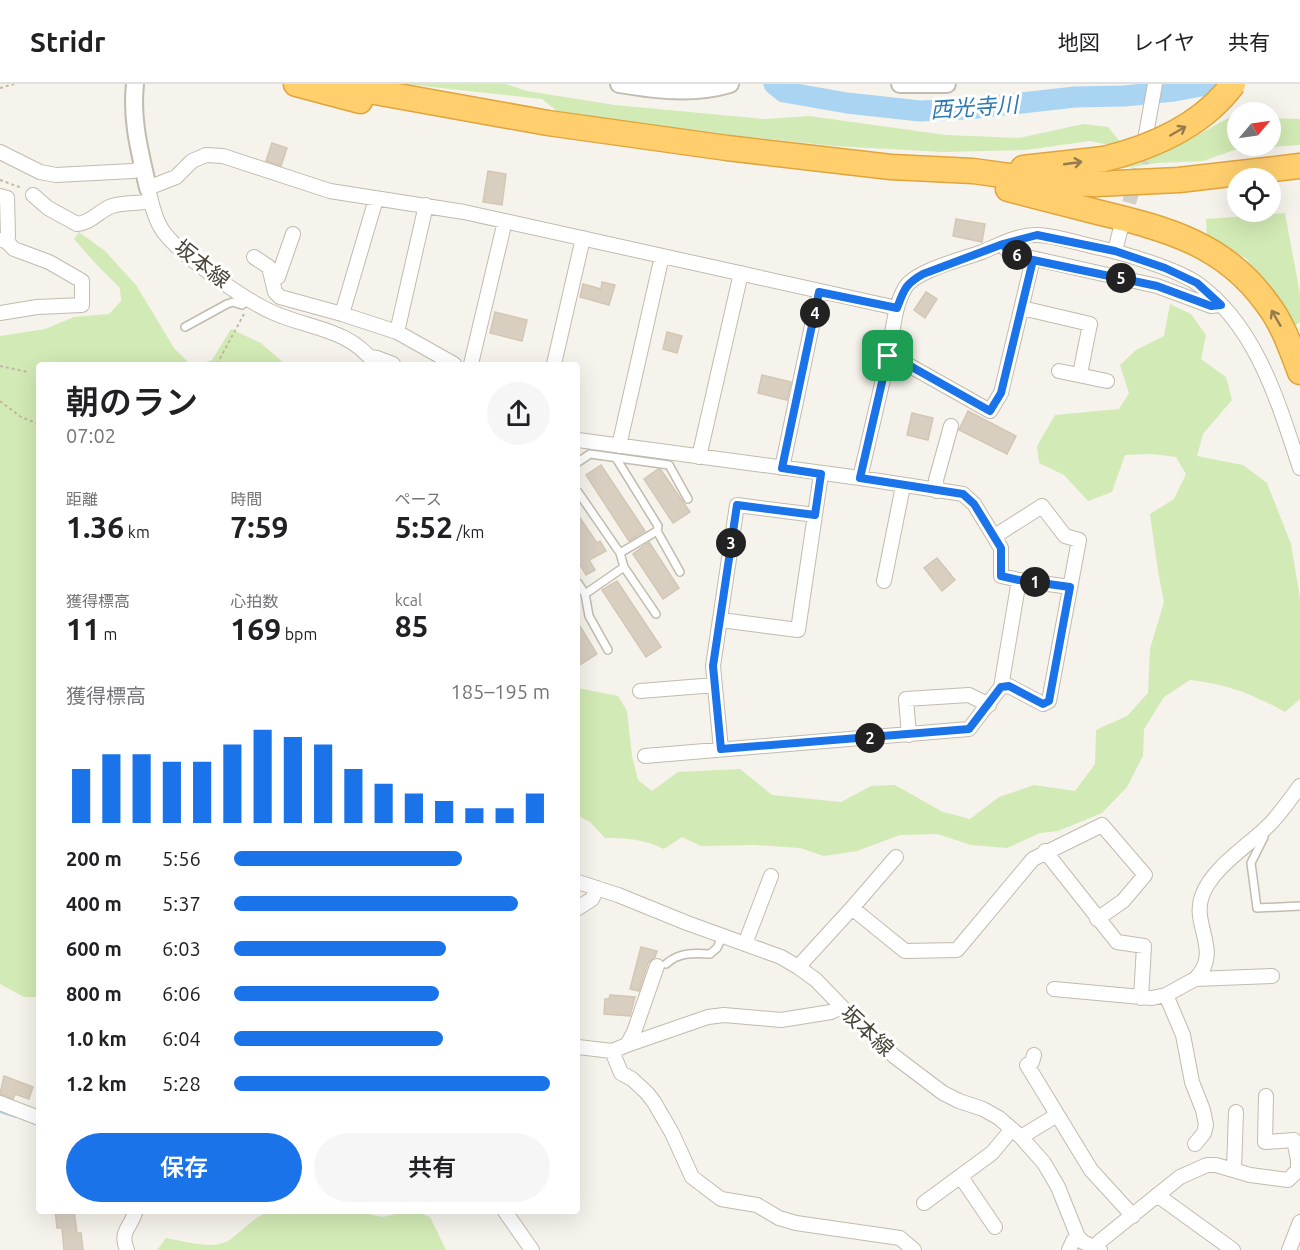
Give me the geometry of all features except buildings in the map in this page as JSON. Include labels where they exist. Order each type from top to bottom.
[{"type":"highway","points":[[296,84],[361,101],[542,135],[726,162],[1080,195],[1159,194],[1227,187]]},
{"type":"highway","points":[[343,84],[364,90],[548,123],[693,144],[891,167],[973,171],[1060,183],[1096,184],[1179,180],[1300,166]]},
{"type":"highway","points":[[973,171],[1044,167],[1104,159],[1137,151],[1172,135],[1200,118],[1233,84]]},
{"type":"highway","points":[[1281,181],[1300,178]]},
{"type":"highway","points":[[1008,189],[1149,224],[1200,244],[1219,255],[1240,272],[1267,303],[1282,328],[1300,372]]},
{"type":"street","name":"坂本線","points":[[135,84],[132,107],[137,143],[161,229],[172,242],[251,302],[276,314],[342,336],[361,348],[372,361]]},
{"type":"street","points":[[619,84],[665,91],[730,84]]},
{"type":"street","points":[[900,84],[948,84]]},
{"type":"street","points":[[1142,159],[1155,84]]},
{"type":"street","points":[[0,152],[25,166],[56,175],[133,171],[143,168]]},
{"type":"street","points":[[33,195],[48,208],[77,224],[90,220],[112,206],[138,204],[176,177],[192,161],[206,155],[223,156],[330,191],[426,205],[505,221],[897,308]]},
{"type":"street","points":[[0,196],[7,198],[8,237],[3,241],[14,249],[49,262],[82,281],[82,305],[36,307],[0,313]]},
{"type":"street","points":[[342,314],[376,199]]},
{"type":"street","points":[[397,332],[426,205]]},
{"type":"street","points":[[471,362],[505,221]]},
{"type":"street","points":[[1115,251],[1120,231]]},
{"type":"street","points":[[272,280],[278,278],[294,234]]},
{"type":"street","points":[[860,478],[897,308],[905,286],[923,274],[1003,244],[1037,235],[1115,251],[1165,268],[1197,283],[1221,305],[1257,354],[1278,403],[1300,468]]},
{"type":"street","points":[[554,362],[583,238]]},
{"type":"street","points":[[1003,244],[1009,253],[1033,260],[1157,286],[1211,306],[1221,305]]},
{"type":"street","points":[[618,452],[662,256]]},
{"type":"street","points":[[254,257],[269,267],[275,291],[280,297],[397,332],[450,362]]},
{"type":"street","points":[[888,356],[896,358],[990,411],[1001,393],[1033,260]]},
{"type":"street","points":[[699,457],[741,273]]},
{"type":"street","points":[[782,468],[819,292]]},
{"type":"street","points":[[1022,308],[1090,324],[1080,374]]},
{"type":"street","points":[[372,361],[377,358],[388,362]]},
{"type":"street","points":[[1059,371],[1107,381]]},
{"type":"street","points":[[936,490],[936,480],[951,426]]},
{"type":"street","points":[[580,441],[618,452],[699,457],[963,494],[974,504],[1001,548],[1001,576],[1070,587]]},
{"type":"street","points":[[720,620],[798,630],[821,474]]},
{"type":"street","points":[[884,581],[903,486]]},
{"type":"street","points":[[721,749],[713,666],[737,505],[815,515]]},
{"type":"street","points":[[995,536],[1042,506],[1065,536],[1079,540],[1049,701],[1043,704],[1009,686],[1001,687]]},
{"type":"street","points":[[645,756],[969,729],[1001,687],[1019,580]]},
{"type":"street","points":[[640,691],[715,685]]},
{"type":"street","points":[[909,735],[906,699],[969,695],[989,705]]},
{"type":"street","points":[[1054,989],[1152,998],[1167,995],[1195,979],[1201,973],[1208,956],[1198,909],[1202,894],[1224,864],[1262,832],[1300,786]]},
{"type":"street","points":[[852,908],[905,951],[957,950],[1033,859],[1045,851],[1102,825],[1145,875],[1123,901],[1097,919]]},
{"type":"street","points":[[1045,851],[1117,942],[1144,946],[1141,998]]},
{"type":"street","points":[[798,967],[896,857]]},
{"type":"street","points":[[746,944],[771,876]]},
{"type":"street","name":"坂本線","points":[[580,883],[781,957],[798,967],[816,980],[894,1056],[943,1093],[983,1109],[1017,1133],[1044,1163],[1058,1187],[1078,1237]]},
{"type":"street","points":[[580,907],[592,899],[597,888]]},
{"type":"street","points":[[627,1045],[661,965]]},
{"type":"street","points":[[1195,979],[1272,976]]},
{"type":"street","points":[[1167,995],[1183,1035],[1192,1082],[1204,1118],[1204,1133],[1196,1144]]},
{"type":"street","points":[[580,1047],[612,1051],[708,1017],[731,1016],[781,1020],[831,1012],[842,1007]]},
{"type":"street","points":[[612,1051],[621,1073],[632,1079],[654,1102],[672,1133],[692,1177],[722,1199],[757,1205],[779,1218],[796,1223],[900,1238],[914,1250]]},
{"type":"street","points":[[1034,1055],[1032,1062],[1027,1065],[1057,1115],[1091,1170],[1133,1216]]},
{"type":"street","points":[[1069,1250],[1073,1241],[1078,1237],[1098,1249],[1099,1242],[1180,1177],[1207,1165],[1234,1169],[1250,1175],[1287,1180],[1298,1170],[1299,1159],[1294,1140],[1265,1142],[1266,1096]]},
{"type":"street","points":[[0,1103],[36,1117]]},
{"type":"street","points":[[1234,1169],[1236,1112]]},
{"type":"street","points":[[924,1203],[1017,1133],[1057,1115]]},
{"type":"street","points":[[961,1177],[995,1227]]},
{"type":"street","points":[[1157,1195],[1233,1250]]},
{"type":"street","points":[[127,1250],[123,1241],[124,1233],[135,1214]]},
{"type":"street","points":[[507,1214],[532,1250]]},
{"type":"street","points":[[1289,1250],[1300,1222]]},
{"type":"lane","points":[[185,327],[232,302],[242,305],[251,302]]},
{"type":"lane","points":[[618,452],[680,572]]},
{"type":"lane","points":[[580,461],[590,454],[618,452],[669,465],[688,499]]},
{"type":"lane","points":[[580,495],[620,553],[624,567],[656,614]]},
{"type":"lane","points":[[620,553],[657,531]]},
{"type":"lane","points":[[585,594],[624,567]]},
{"type":"lane","points":[[580,586],[585,594],[589,616],[608,650]]},
{"type":"lane","points":[[1262,832],[1264,837],[1251,863],[1257,908],[1300,906]]},
{"type":"lane","points":[[661,965],[688,952],[710,954],[717,948],[722,936]]},
{"type":"path","points":[[0,88],[14,84]]},
{"type":"path","points":[[0,180],[20,187],[33,195]]},
{"type":"path","points":[[218,362],[251,302]]},
{"type":"path","points":[[0,366],[28,372]]},
{"type":"path","points":[[0,401],[21,417],[36,423]]},
{"type":"green space","points":[[404,84],[506,84],[527,91],[615,105],[765,119],[809,116],[946,135],[1019,138],[1083,124],[1108,127],[1134,158],[1155,156],[1227,119],[1227,152],[1203,161],[1157,163],[1118,169],[1109,145],[1090,141],[1025,150],[943,152],[834,146],[667,128],[557,111],[542,99]]},
{"type":"green space","points":[[1281,118],[1300,119],[1300,145],[1281,146]]},
{"type":"green space","points":[[1281,213],[1285,213],[1300,294],[1300,322],[1293,327],[1247,259],[1207,236],[1206,219],[1227,217],[1227,222],[1281,222]]},
{"type":"green space","points":[[79,232],[105,251],[136,285],[174,348],[188,362],[36,362],[36,997],[24,997],[0,984],[0,336],[45,329],[74,317],[109,314],[121,301],[120,288],[74,239]]},
{"type":"green space","points":[[1170,304],[1191,314],[1206,335],[1201,359],[1226,377],[1232,400],[1203,434],[1197,456],[1243,465],[1267,483],[1291,544],[1300,598],[1300,699],[1285,712],[1239,691],[1217,684],[1190,680],[1164,697],[1144,729],[1143,756],[1127,787],[1102,813],[1058,831],[1040,833],[1007,848],[971,845],[937,834],[900,835],[857,851],[824,856],[800,848],[754,845],[701,846],[682,837],[664,849],[635,840],[605,838],[590,822],[580,817],[580,688],[618,696],[627,711],[632,756],[638,780],[652,791],[678,772],[740,769],[772,795],[841,802],[871,786],[895,785],[943,812],[970,819],[999,797],[1034,785],[1075,791],[1095,764],[1096,730],[1127,716],[1148,693],[1150,649],[1164,602],[1150,514],[1174,499],[1186,474],[1176,457],[1152,454],[1125,455],[1112,492],[1088,501],[1064,475],[1039,463],[1037,446],[1055,415],[1119,409],[1129,393],[1120,365],[1136,350],[1164,336]]},
{"type":"green space","points":[[231,329],[261,343],[283,362],[206,362],[212,360]]},
{"type":"green space","points":[[264,1214],[368,1214],[383,1217],[396,1214],[423,1214],[430,1217],[446,1250],[157,1250],[166,1238],[197,1244],[221,1244]]},
{"type":"waterway","name":"西光寺川","points":[[774,84],[784,92],[847,103],[920,111],[968,109],[1075,97],[1124,96],[1174,91],[1212,84]]},
{"type":"waterway","points":[[0,1111],[16,1116]]},
{"type":"tunnel","points":[[1123,223],[1142,159]]},
{"type":"route","points":[[888,356],[860,478],[963,494],[974,504],[1001,548],[1001,576],[1070,587],[1049,701],[1043,704],[1009,686],[1001,687],[969,729],[721,749],[713,666],[737,505],[815,515],[821,474],[782,468],[819,292],[897,308],[905,286],[911,280],[1003,244],[1009,253],[1033,260],[1157,286],[1192,297],[1211,306],[1221,305],[1197,283],[1165,268],[1115,251],[1037,235],[1011,240],[1003,244],[1009,253],[1033,260],[1001,393],[990,411],[896,358],[888,356]]}]
